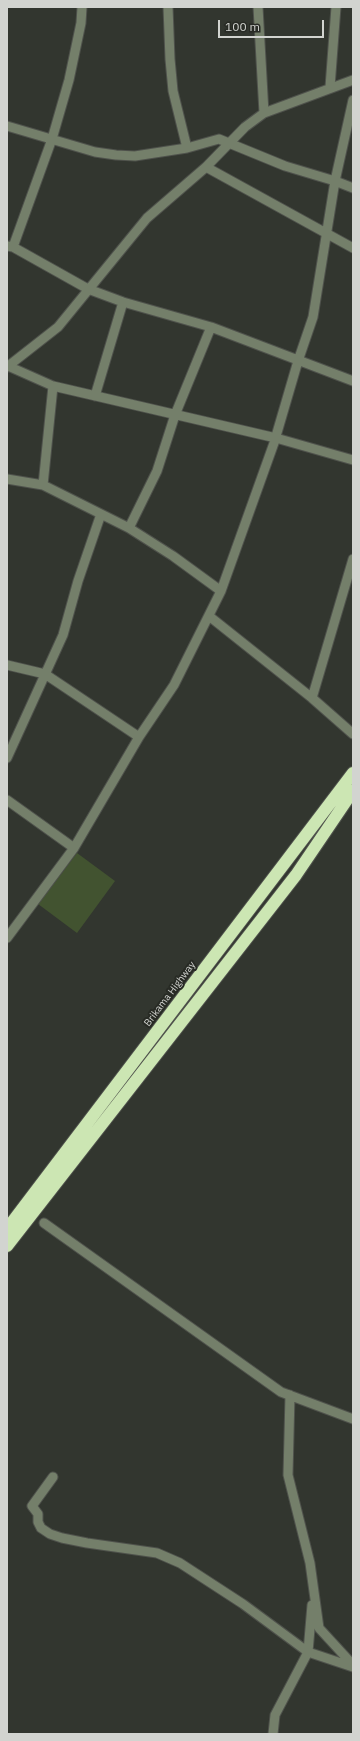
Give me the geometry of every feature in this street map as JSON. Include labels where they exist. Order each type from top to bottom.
[{"type":"highway","name":"Brikama Highway","points":[[7,1229],[353,773]]},
{"type":"highway","points":[[8,1242],[296,875],[353,791]]},
{"type":"street","points":[[82,7],[81,23],[69,80],[52,139],[10,246],[88,288],[123,302],[211,327],[353,382]]},
{"type":"street","points":[[168,7],[173,91],[187,148]]},
{"type":"street","points":[[258,7],[264,113]]},
{"type":"street","points":[[330,87],[336,7]]},
{"type":"street","points":[[353,80],[330,87],[264,113],[228,143],[206,167],[146,218],[58,327],[8,366],[53,386],[276,438],[353,460]]},
{"type":"street","points":[[7,938],[74,848],[139,737],[174,685],[221,591],[276,438],[298,361],[313,317],[336,181],[353,100]]},
{"type":"street","points":[[7,126],[95,152],[116,155],[135,156],[187,148],[219,138],[286,166],[336,181],[353,188]]},
{"type":"street","points":[[206,167],[353,248]]},
{"type":"street","points":[[95,396],[123,302]]},
{"type":"street","points":[[128,528],[157,471],[175,415],[211,327]]},
{"type":"street","points":[[43,485],[53,386]]},
{"type":"street","points":[[7,479],[43,485],[128,528],[173,556],[221,591]]},
{"type":"street","points":[[7,758],[63,634],[78,581],[101,514]]},
{"type":"street","points":[[312,698],[353,559]]},
{"type":"street","points":[[209,616],[312,698],[353,734]]},
{"type":"street","points":[[7,665],[45,674],[139,737]]},
{"type":"street","points":[[7,800],[74,848]]},
{"type":"street","points":[[44,1223],[281,1392],[353,1419]]},
{"type":"street","points":[[290,1395],[288,1475],[310,1563],[319,1628],[353,1666]]},
{"type":"street","points":[[53,1477],[32,1506],[38,1514],[38,1522],[41,1528],[50,1534],[62,1538],[157,1553],[180,1563],[243,1604],[308,1652],[353,1666]]},
{"type":"street","points":[[273,1734],[275,1715],[308,1652],[314,1590]]},
{"type":"green space","points":[[77,853],[115,881],[77,933],[38,904]]}]
